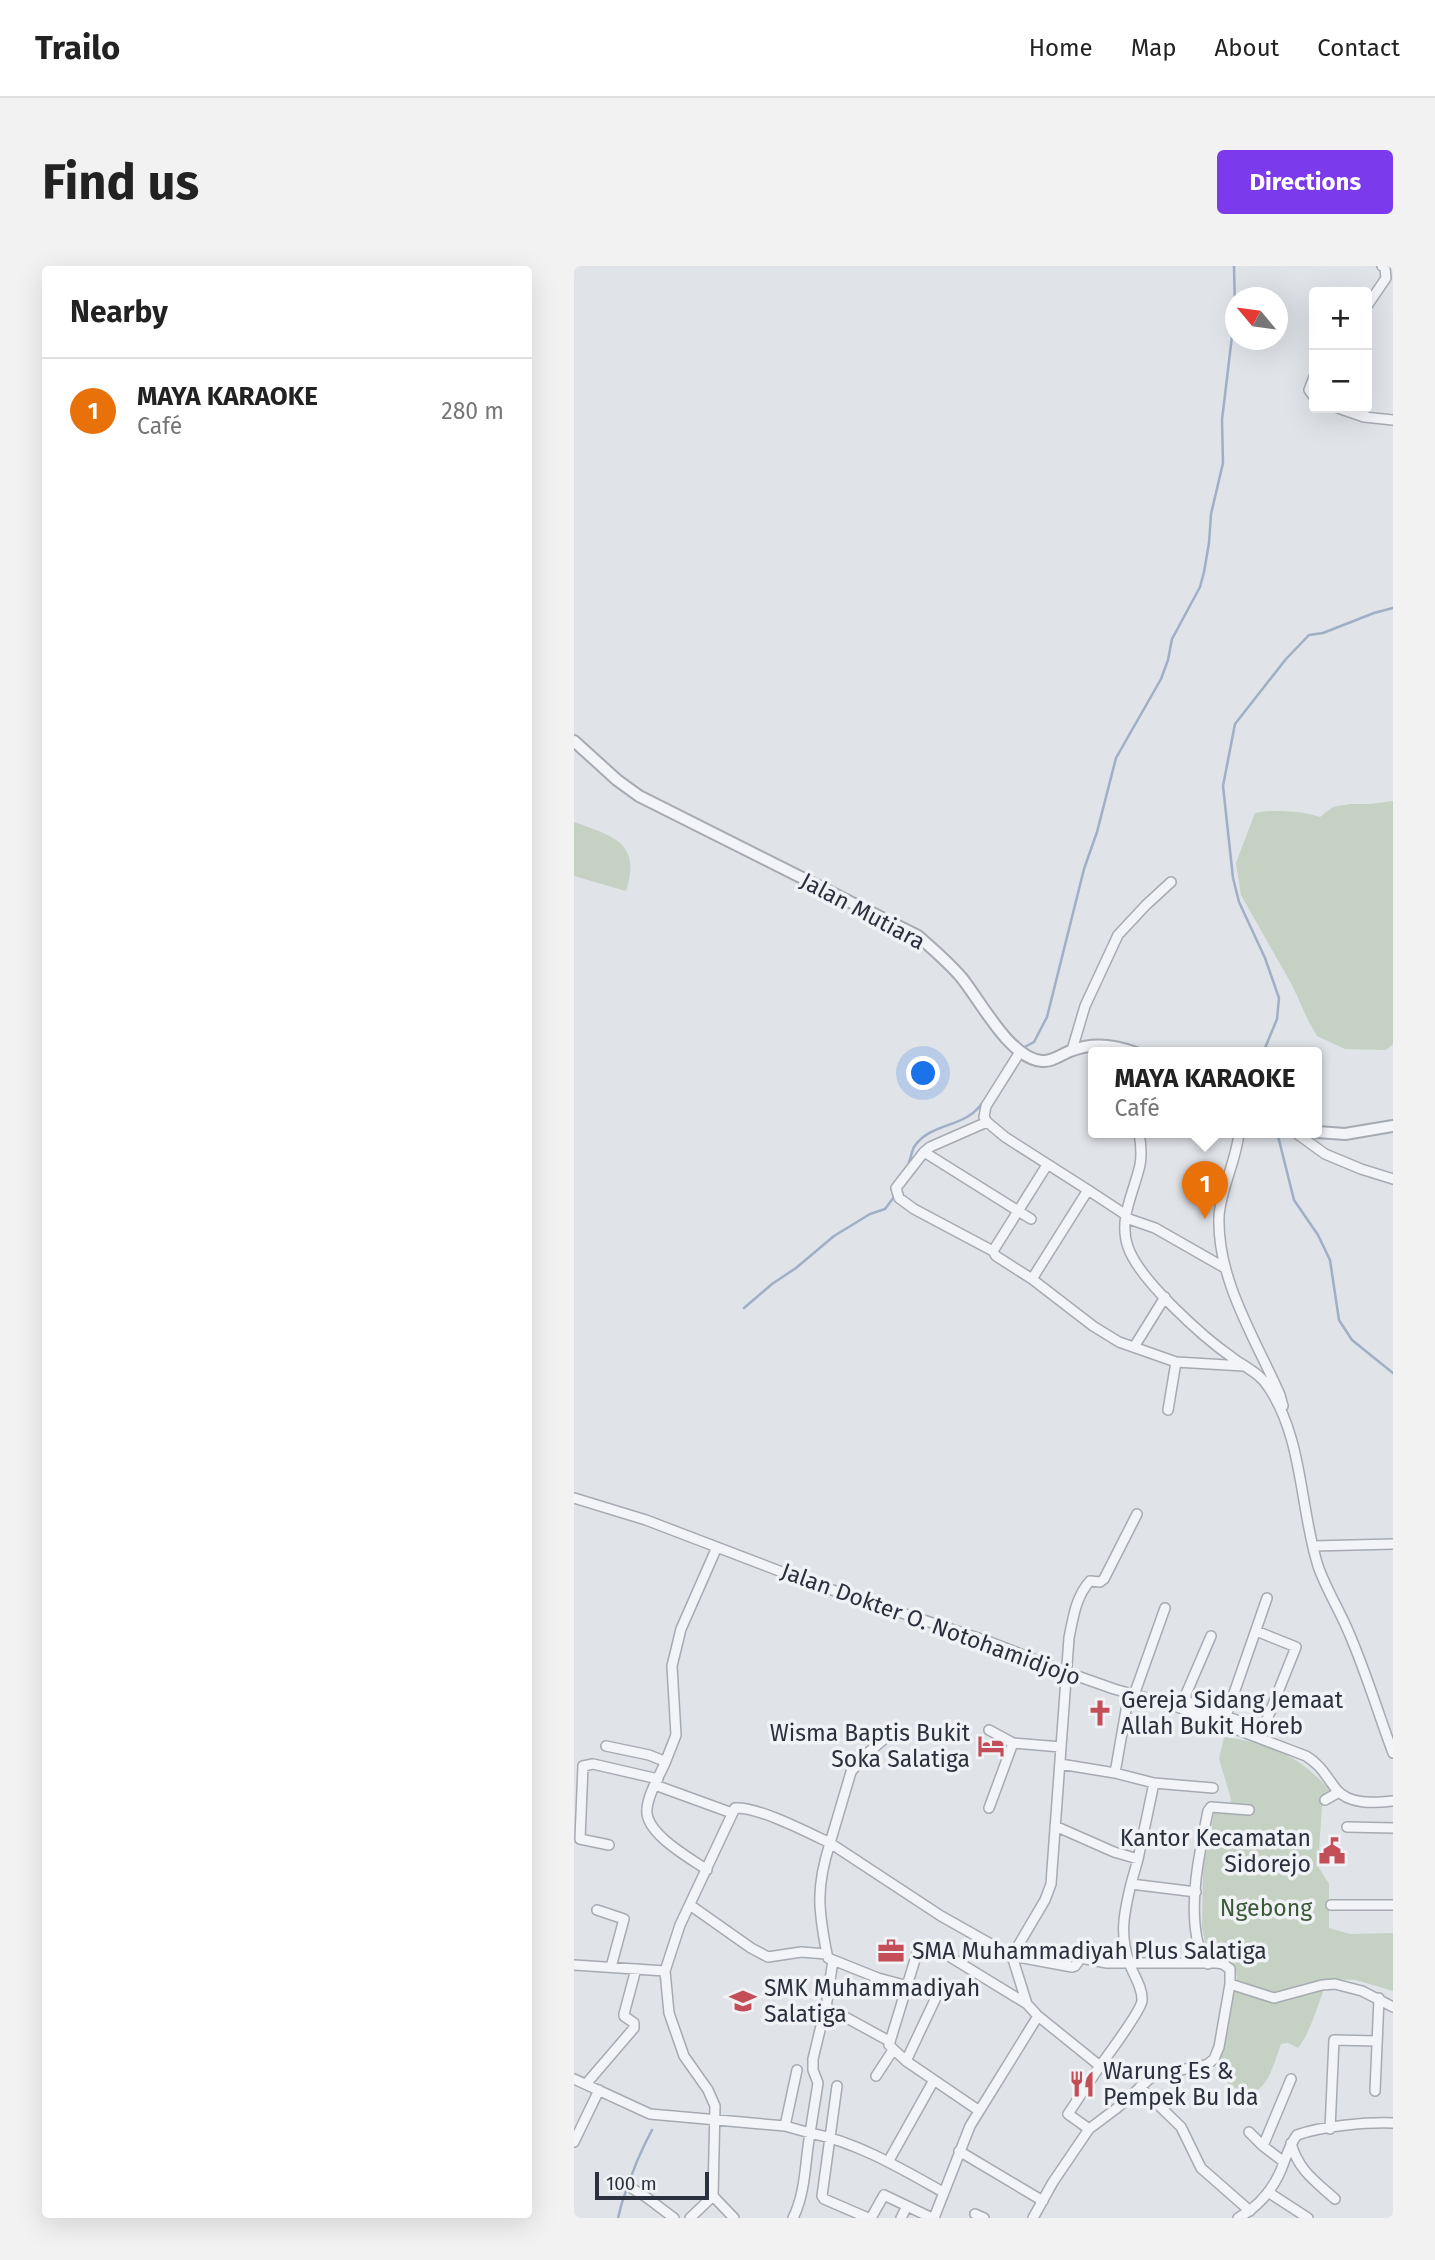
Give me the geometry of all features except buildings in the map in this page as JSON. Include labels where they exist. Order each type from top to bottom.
[{"type":"street","points":[[1372,299],[1386,278],[1385,268],[1381,266]]},
{"type":"street","points":[[1352,413],[1393,420]]},
{"type":"street","name":"Jalan Mutiara","points":[[574,741],[639,796],[918,936],[948,963],[1003,1034],[1020,1051]]},
{"type":"street","points":[[1072,1050],[1085,1006],[1118,935],[1171,882]]},
{"type":"street","points":[[1092,1047],[1086,1046],[1041,1061],[1020,1051],[986,1106],[984,1117],[987,1122],[1005,1137],[1126,1217],[1154,1228],[1225,1268]]},
{"type":"street","points":[[987,1122],[924,1152],[898,1185],[896,1191],[899,1198],[914,1209],[993,1251],[996,1256],[1119,1342],[1177,1362],[1245,1366]]},
{"type":"street","points":[[1322,1132],[1345,1134],[1393,1126]]},
{"type":"street","points":[[1140,1138],[1140,1164],[1126,1217],[1126,1241],[1134,1259],[1155,1288],[1213,1343],[1265,1381],[1283,1415]]},
{"type":"street","points":[[1238,1138],[1219,1217],[1225,1268],[1239,1306],[1280,1395],[1319,1567],[1359,1658],[1393,1753]]},
{"type":"street","points":[[1303,1138],[1325,1154],[1393,1179]]},
{"type":"street","points":[[924,1152],[1031,1219]]},
{"type":"street","points":[[993,1251],[1048,1165]]},
{"type":"street","points":[[1032,1279],[1088,1190]]},
{"type":"street","points":[[1134,1347],[1165,1297]]},
{"type":"street","points":[[1168,1410],[1177,1362]]},
{"type":"street","name":"Jalan Dokter O. Notohamidjojo","points":[[574,1497],[646,1520],[808,1582],[1026,1655],[1066,1672],[1131,1694],[1225,1720],[1306,1756],[1320,1766],[1339,1792]]},
{"type":"street","points":[[1027,2004],[1012,1956],[1050,1889],[1069,1638],[1079,1598],[1088,1582],[1100,1582],[1104,1579],[1137,1514]]},
{"type":"street","points":[[1313,1546],[1393,1544]]},
{"type":"street","points":[[707,1870],[651,1826],[646,1810],[676,1735],[672,1665],[681,1629],[717,1547]]},
{"type":"street","points":[[1225,1720],[1267,1598]]},
{"type":"street","points":[[1115,1773],[1131,1694],[1165,1608]]},
{"type":"street","points":[[1211,1636],[1185,1699],[1190,1704],[1225,1720],[1262,1729],[1296,1650],[1293,1644],[1256,1631]]},
{"type":"street","points":[[989,1730],[1013,1743],[1061,1747]]},
{"type":"street","points":[[793,2218],[805,2177],[818,2083],[813,2064],[825,2006],[830,1957],[818,1902],[823,1865],[851,1772],[863,1756],[883,1740]]},
{"type":"street","points":[[989,1808],[1013,1743]]},
{"type":"street","points":[[606,1746],[658,1757],[665,1763]]},
{"type":"street","points":[[609,1845],[580,1839],[578,1802],[583,1766],[593,1764],[656,1782],[732,1814]]},
{"type":"street","points":[[1060,1764],[1154,1783],[1213,1788]]},
{"type":"street","points":[[1088,2129],[1068,2114],[1142,2001],[1139,1984],[1129,1963],[1122,1926],[1154,1783]]},
{"type":"street","points":[[1325,1800],[1339,1792],[1354,1800],[1393,1801]]},
{"type":"street","points":[[690,2218],[713,2196],[716,2106],[684,2056],[669,2013],[665,1971],[674,1938],[737,1807],[760,1813],[830,1843],[941,1916],[1012,1956],[1073,1967],[1081,1958],[1107,1964],[1221,1964],[1229,1967],[1230,1984],[1219,2047],[1214,2059],[1198,2067],[1160,2072],[1150,2077],[1117,2108],[1088,2129],[1033,2218]]},
{"type":"street","points":[[1208,1964],[1197,1938],[1196,1892],[1201,1846],[1209,1809],[1250,1810]]},
{"type":"street","points":[[1055,1826],[1114,1853],[1138,1859]]},
{"type":"street","points":[[1347,1827],[1393,1828]]},
{"type":"street","points":[[1131,1884],[1196,1892]]},
{"type":"street","points":[[690,1905],[768,1957],[801,1952],[830,1957],[878,1978],[908,1986]]},
{"type":"street","points":[[1331,1905],[1393,1905]]},
{"type":"street","points":[[597,1910],[624,1919],[611,1966]]},
{"type":"street","points":[[876,2076],[891,2046],[917,1953],[927,1950],[939,1951],[1027,2004],[1100,2066]]},
{"type":"street","points":[[574,1965],[665,1971]]},
{"type":"street","points":[[586,2084],[634,2028],[634,2023],[624,2014],[636,1969]]},
{"type":"street","points":[[1230,1984],[1274,1998],[1335,1984],[1379,1998],[1393,2007]]},
{"type":"street","points":[[906,2061],[941,1987]]},
{"type":"street","points":[[1375,2091],[1379,1998]]},
{"type":"street","points":[[825,2006],[891,2046],[906,2061],[978,2110]]},
{"type":"street","points":[[836,2086],[823,2198],[869,2218],[884,2195],[933,2218],[978,2110],[1038,2016]]},
{"type":"street","points":[[1330,2129],[1334,2040],[1377,2041]]},
{"type":"street","points":[[785,2126],[797,2070]]},
{"type":"street","points":[[574,2079],[650,2113],[785,2126],[830,2137],[888,2162],[943,2192]]},
{"type":"street","points":[[1263,2146],[1291,2079]]},
{"type":"street","points":[[888,2162],[934,2080]]},
{"type":"street","points":[[1140,2087],[1181,2127],[1200,2168],[1252,2213]]},
{"type":"street","points":[[574,2142],[599,2090]]},
{"type":"street","points":[[1238,2218],[1252,2213],[1268,2192],[1292,2143],[1300,2133],[1379,2122],[1393,2123]]},
{"type":"street","points":[[1249,2132],[1284,2162]]},
{"type":"street","points":[[1292,2143],[1302,2169],[1335,2199]]},
{"type":"street","points":[[959,2151],[1043,2201]]},
{"type":"street","points":[[633,2189],[674,2218]]},
{"type":"street","points":[[1268,2192],[1308,2218]]},
{"type":"street","points":[[713,2196],[734,2218]]},
{"type":"street","points":[[901,2218],[907,2206]]},
{"type":"street","points":[[975,2214],[984,2218]]},
{"type":"green space","points":[[1393,801],[1393,1044],[1386,1050],[1345,1049],[1317,1036],[1292,985],[1241,895],[1236,863],[1255,813],[1288,811],[1320,817],[1333,807]]},
{"type":"green space","points":[[574,822],[611,837],[627,851],[630,875],[626,891],[574,876]]},
{"type":"green space","name":"Ngebong","points":[[1224,1737],[1256,1743],[1283,1753],[1307,1769],[1331,1791],[1331,1797],[1322,1806],[1318,1866],[1329,1884],[1329,1928],[1350,1934],[1393,1933],[1393,1991],[1356,1980],[1328,1979],[1298,2048],[1288,2043],[1281,2044],[1267,2080],[1259,2089],[1248,2092],[1230,2085],[1218,2069],[1217,2059],[1224,2049],[1237,1977],[1235,1966],[1228,1960],[1214,1958],[1207,1952],[1202,1928],[1203,1868],[1215,1809],[1230,1805],[1231,1799],[1219,1759]]},
{"type":"waterway","points":[[1021,1049],[1034,1042],[1047,1017],[1084,869],[1097,832],[1116,758],[1161,679],[1172,639],[1200,587],[1209,543],[1211,514],[1223,463],[1222,420],[1235,311],[1234,266]]},
{"type":"waterway","points":[[1265,1047],[1277,1019],[1279,998],[1265,958],[1239,902],[1233,878],[1223,786],[1235,724],[1286,659],[1309,635],[1323,633],[1393,608]]},
{"type":"waterway","points":[[907,1168],[914,1147],[919,1141],[932,1132],[970,1115],[987,1097]]},
{"type":"waterway","points":[[1278,1138],[1294,1200],[1318,1235],[1330,1260],[1339,1320],[1352,1340],[1393,1373]]},
{"type":"waterway","points":[[744,1308],[834,1236],[870,1214],[885,1209],[894,1197]]},
{"type":"waterway","points":[[618,2218],[633,2171],[652,2130]]},
{"type":"place","name":"MAYA KARAOKE","points":[[1205,1219]]},
{"type":"place","name":"Gereja Sidang Jemaat Allah Bukit Horeb","points":[[1100,1713]]},
{"type":"place","name":"Wisma Baptis Bukit Soka Salatiga","points":[[991,1746]]},
{"type":"place","name":"Kantor Kecamatan Sidorejo","points":[[1332,1851]]},
{"type":"place","name":"SMA Muhammadiyah Plus Salatiga","points":[[891,1951]]},
{"type":"place","name":"SMK Muhammadiyah Salatiga","points":[[743,2001]]},
{"type":"place","name":"Warung Es & Pempek Bu Ida","points":[[1082,2084]]}]
